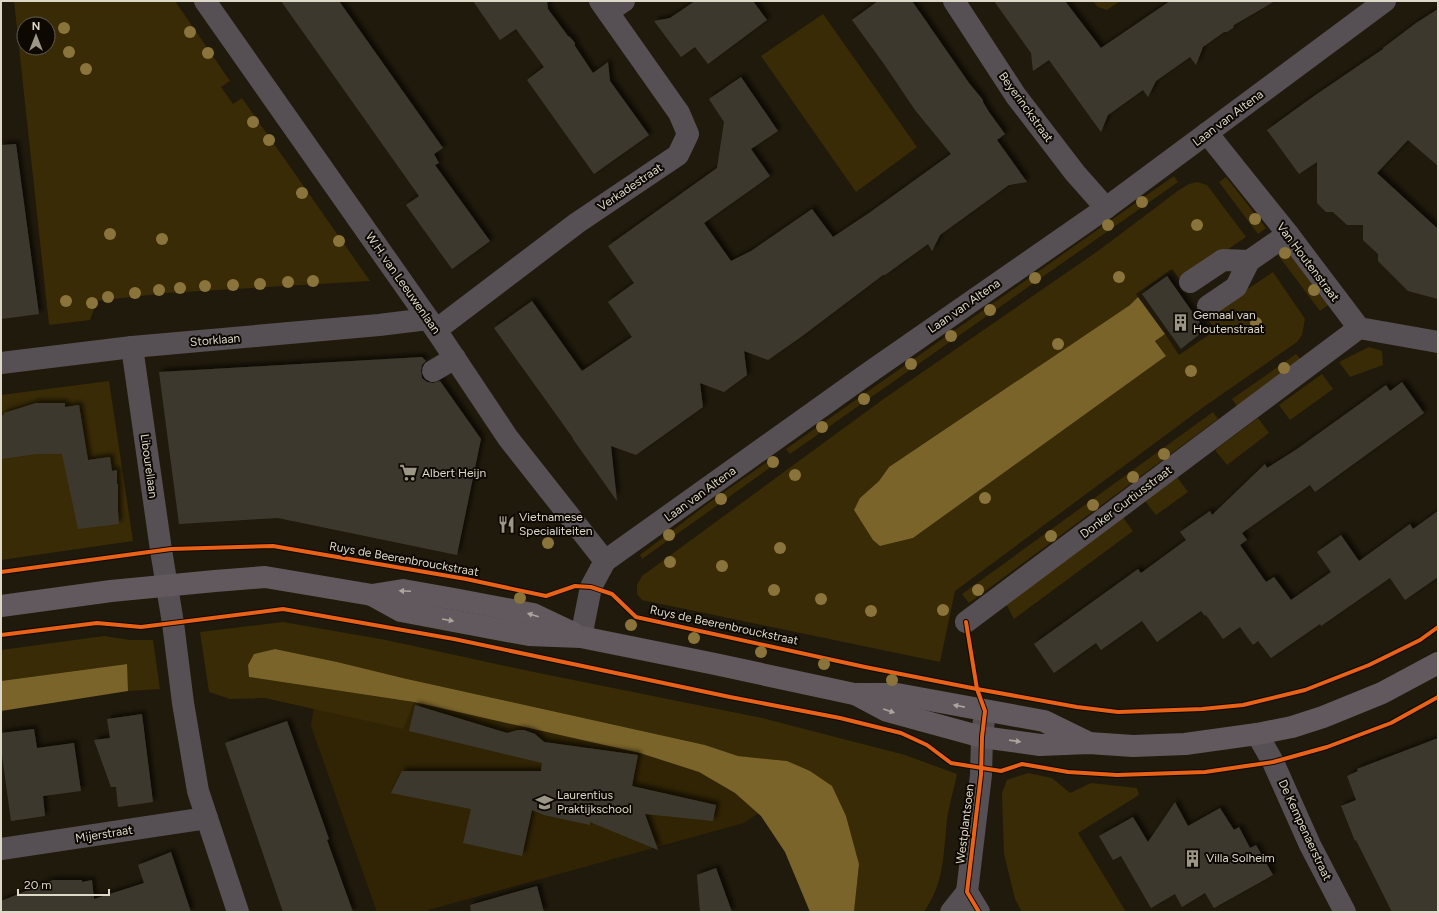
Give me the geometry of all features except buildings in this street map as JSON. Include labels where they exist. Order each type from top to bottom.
[{"type":"main road","points":[[1,606],[111,591],[265,577],[308,583],[372,595],[403,590],[533,614],[581,637],[854,694],[897,694],[1044,721],[1089,743]]},
{"type":"main road","points":[[854,694],[887,710],[982,737],[1040,745],[1089,743],[1133,746],[1185,744],[1257,734],[1292,727],[1323,717],[1382,693],[1438,663]]},
{"type":"street","name":"W.H. van Leeuwenlaan","points":[[205,1],[455,358],[508,438],[605,561]]},
{"type":"street","name":"Beyerinckstraat","points":[[954,1],[1016,96],[1075,173],[1106,208]]},
{"type":"street","name":"Laan van Altena","points":[[581,637],[591,587],[605,561],[870,372],[1106,208],[1385,1]]},
{"type":"street","name":"Verkadestraat","points":[[432,325],[577,223],[678,155],[688,134],[679,112],[611,5]]},
{"type":"street","name":"Van Houtenstraat","points":[[1207,133],[1288,234],[1359,328]]},
{"type":"street","points":[[1208,306],[1236,287],[1249,261],[1288,234]]},
{"type":"street","points":[[1190,282],[1223,260],[1249,261]]},
{"type":"street","name":"Storklaan","points":[[1,363],[132,347],[379,325],[432,325]]},
{"type":"street","points":[[1359,328],[1438,342]]},
{"type":"street","name":"Donker Curtiusstraat","points":[[966,622],[1359,328]]},
{"type":"street","name":"Libourellaan","points":[[132,347],[173,623],[183,703],[198,791],[238,912]]},
{"type":"street","points":[[433,371],[455,358]]},
{"type":"street","name":"Westplantsoen","points":[[967,892],[981,775],[982,737],[985,710]]},
{"type":"street","name":"De Kempenaerstraat","points":[[1257,734],[1272,762],[1310,845],[1345,912]]},
{"type":"street","name":"Mijerstraat","points":[[1,849],[207,818]]},
{"type":"street","points":[[951,912],[967,892],[979,912]]},
{"type":"shaded area","points":[[14,1],[175,1],[230,81],[221,87],[233,104],[242,98],[370,281],[166,293],[97,301],[90,320],[49,325],[20,56],[56,56],[56,16],[16,16],[16,20]]},
{"type":"shaded area","points":[[1093,1],[1120,1],[1107,10],[1098,7]]},
{"type":"shaded area","points":[[823,14],[917,147],[856,192],[761,56]]},
{"type":"shaded area","points":[[1174,176],[1178,182],[790,454],[786,449]]},
{"type":"shaded area","points":[[1226,177],[1266,228],[1258,234],[1219,182]]},
{"type":"shaded area","points":[[1197,182],[1207,185],[1246,237],[1181,281],[1172,269],[1136,294],[1138,297],[1130,305],[889,467],[879,481],[860,498],[880,546],[913,538],[1166,356],[1155,340],[1165,334],[1179,355],[1216,330],[1206,317],[1273,272],[1305,319],[1302,335],[1297,342],[1205,406],[955,591],[940,662],[642,600],[637,594],[637,585],[642,576],[885,398],[1098,251],[1179,190],[1189,184]]},
{"type":"shaded area","points":[[1286,249],[1328,305],[1320,311],[1278,255]]},
{"type":"shaded area","points":[[1138,297],[1165,334],[1155,341],[1166,356],[913,538],[880,546],[873,540],[854,510],[860,498],[879,481],[889,467],[1130,305]]},
{"type":"shaded area","points":[[1369,347],[1382,351],[1383,365],[1350,377],[1339,362]]},
{"type":"shaded area","points":[[1296,354],[1302,361],[1237,406],[1232,399]]},
{"type":"shaded area","points":[[1322,374],[1333,389],[1290,420],[1279,405]]},
{"type":"shaded area","points":[[109,381],[133,541],[1,560],[1,395]]},
{"type":"shaded area","points":[[1213,412],[1218,419],[969,603],[962,594]]},
{"type":"shaded area","points":[[1258,418],[1269,433],[1227,465],[1215,450]]},
{"type":"shaded area","points":[[774,457],[778,462],[642,559],[640,555],[706,505]]},
{"type":"shaded area","points":[[1177,477],[1188,492],[1156,515],[1145,501]]},
{"type":"shaded area","points":[[1122,516],[1133,531],[1014,619],[1005,602]]},
{"type":"shaded area","points":[[283,622],[386,640],[529,671],[762,718],[905,755],[957,774],[948,814],[942,868],[931,901],[924,912],[854,912],[859,864],[846,816],[788,761],[738,756],[705,745],[275,649],[254,654],[248,665],[249,677],[414,702],[403,729],[265,698],[230,699],[209,692],[200,632]]},
{"type":"shaded area","points":[[104,636],[130,640],[153,640],[160,689],[128,691],[126,664],[1,681],[1,650]]},
{"type":"shaded area","points":[[275,649],[705,745],[738,756],[787,761],[810,771],[832,786],[846,816],[859,864],[854,912],[810,912],[785,852],[761,816],[735,793],[699,772],[640,753],[414,702],[249,677],[248,665],[254,654]]},
{"type":"shaded area","points":[[127,664],[128,691],[1,711],[1,681]]},
{"type":"shaded area","name":"Laurentius Praktijkschool","points":[[318,681],[645,744],[705,775],[763,810],[744,823],[428,910],[428,912],[377,912],[311,726]]},
{"type":"shaded area","points":[[1028,773],[1052,778],[1070,793],[1091,783],[1137,788],[1139,795],[1078,833],[1126,912],[1022,912],[1015,899],[1004,854],[1002,793],[1007,780]]},
{"type":"cycle path","name":"Ruys de Beerenbrouckstraat","points":[[1,572],[171,549],[273,546],[466,579],[546,596],[575,586],[591,587],[612,594],[636,617],[865,667],[1077,707],[1118,712],[1202,709],[1243,705],[1305,690],[1369,665],[1420,640],[1438,627]]},
{"type":"cycle path","points":[[1,635],[97,623],[141,627],[283,609],[454,639],[730,697],[840,718],[901,733],[927,745],[951,763],[1001,771],[1022,764],[1068,772],[1117,775],[1205,772],[1273,762],[1327,747],[1391,723],[1438,697]]},
{"type":"cycle path","points":[[966,622],[977,689],[985,711],[982,737],[981,775],[967,892],[979,912]]},
{"type":"place","name":"Gemaal van Houtenstraat","points":[[1180,322]]},
{"type":"place","name":"Albert Heijn","points":[[409,473]]},
{"type":"place","name":"Vietnamese Specialiteiten","points":[[506,524]]},
{"type":"place","name":"Laurentius Praktijkschool","points":[[544,802]]},
{"type":"place","name":"Villa Solheim","points":[[1193,858]]}]
